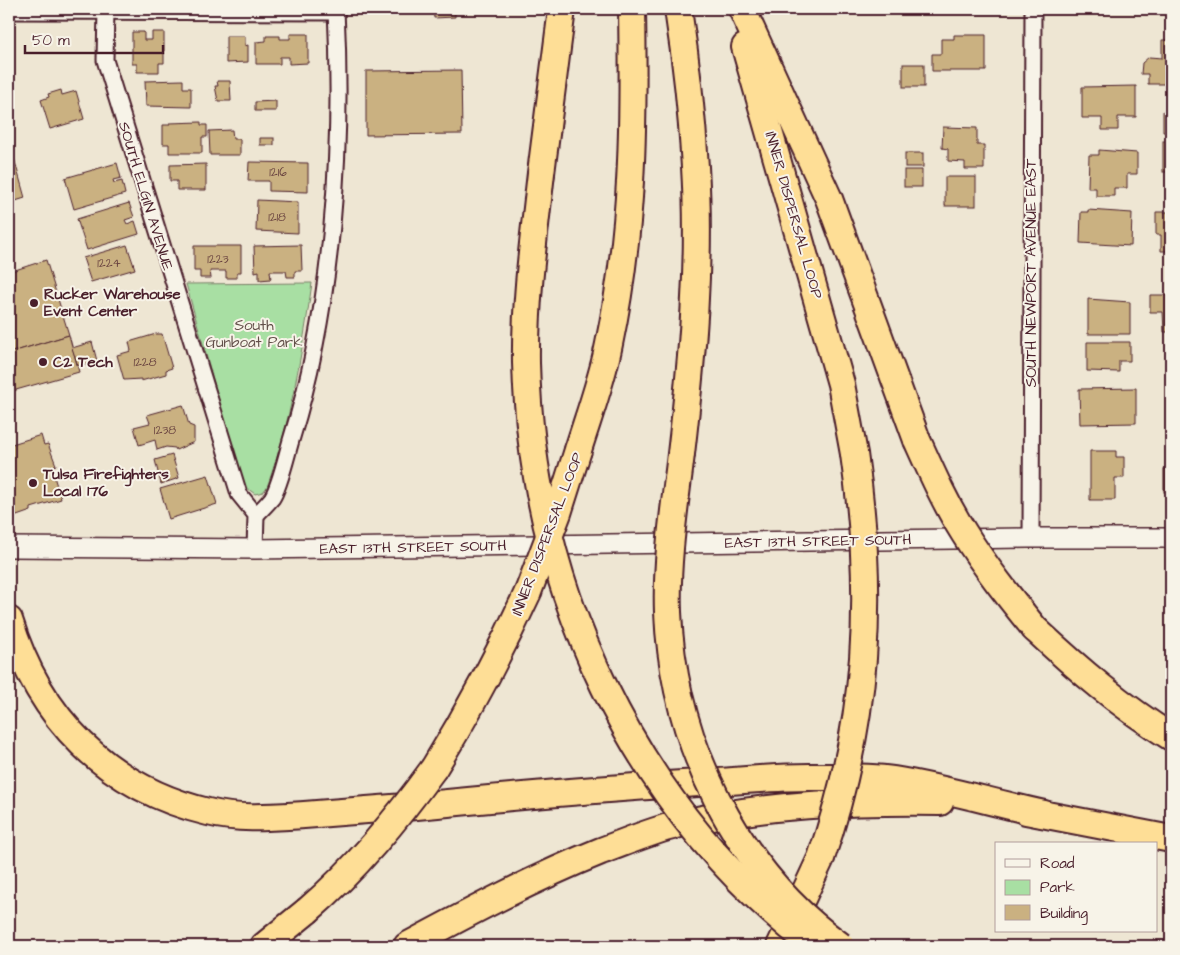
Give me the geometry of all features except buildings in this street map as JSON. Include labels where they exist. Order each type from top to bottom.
[{"type":"highway","points":[[562,9],[541,173],[527,315],[529,409],[533,451],[550,543],[579,633],[617,714],[687,819],[721,858],[768,906],[814,946]]},
{"type":"highway","points":[[620,9],[634,91]]},
{"type":"highway","name":"INNER DISPERSAL LOOP","points":[[264,946],[337,885],[397,818],[434,768],[468,714],[528,592],[558,513],[609,346],[621,279],[633,155],[632,9]]},
{"type":"highway","points":[[678,9],[687,72],[695,168],[696,243],[690,378],[681,454],[668,610],[670,646],[688,727],[699,760],[723,814],[758,865],[812,924],[841,946]]},
{"type":"highway","name":"INNER DISPERSAL LOOP","points":[[733,9],[842,384],[862,512],[866,608],[863,677],[856,727],[848,768],[824,850],[807,892],[780,946]]},
{"type":"highway","points":[[742,9],[829,199],[917,440],[963,532],[991,573],[1035,629],[1104,690],[1171,737]]},
{"type":"highway","points":[[9,620],[22,656],[38,690],[59,720],[84,746],[109,767],[141,788],[174,802],[210,812],[246,817],[330,813],[626,786],[808,777],[892,780],[1044,814],[1171,839]]},
{"type":"highway","points":[[407,946],[553,870],[636,838],[676,825],[781,809],[871,802],[957,802],[1044,814]]},
{"type":"street","name":"SOUTH NEWPORT AVENUE EAST","points":[[1029,538],[1033,9]]},
{"type":"street","points":[[9,11],[336,10],[338,88],[334,192],[320,308],[301,407],[272,498],[256,515],[255,549]]},
{"type":"street","name":"SOUTH ELGIN AVENUE","points":[[106,11],[105,60],[239,494],[256,515]]},
{"type":"street","name":"EAST 13TH STREET SOUTH","points":[[9,547],[255,549],[1029,538],[1171,538]]},
{"type":"green space","name":"South Gunboat Park","points":[[312,283],[300,361],[283,437],[267,487],[263,492],[255,494],[243,485],[186,284]]},
{"type":"place","name":"Rucker Warehouse Event Center","points":[[34,303]]},
{"type":"place","name":"C2 Tech","points":[[43,362]]},
{"type":"place","name":"Tulsa Firefighters Local 176","points":[[33,483]]}]
